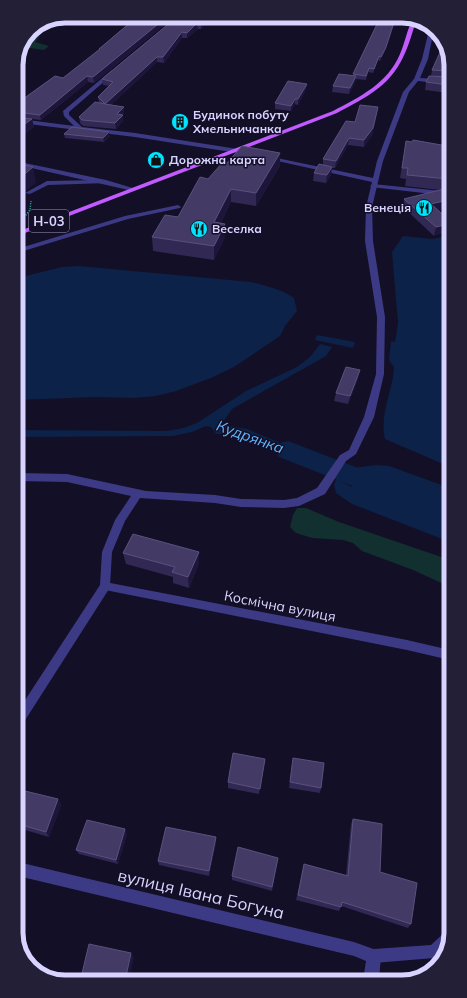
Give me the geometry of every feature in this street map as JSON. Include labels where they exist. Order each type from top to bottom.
[{"type":"main road","name":"Н-03","points":[[23,232],[237,151],[335,112],[376,89],[385,82],[397,68],[409,40],[413,25]]},
{"type":"street","points":[[23,477],[67,478],[137,494],[241,502],[284,504],[299,502],[321,491],[343,458],[353,452],[369,417],[380,374],[381,317],[369,241],[369,207],[380,161],[406,92],[417,79],[425,59],[430,34]]},
{"type":"street","points":[[80,128],[66,115],[66,111],[117,68]]},
{"type":"street","points":[[417,79],[444,82]]},
{"type":"street","points":[[23,122],[80,128],[249,154]]},
{"type":"street","points":[[259,156],[374,183]]},
{"type":"street","points":[[23,165],[133,189]]},
{"type":"street","points":[[23,714],[105,586],[107,552],[120,520],[137,494]]},
{"type":"street","name":"вулиця Івана Богуна","points":[[23,870],[354,949],[374,956]]},
{"type":"street","points":[[372,975],[374,956]]},
{"type":"lane","points":[[28,193],[47,183],[106,182]]},
{"type":"lane","points":[[374,183],[444,193]]},
{"type":"lane","points":[[23,249],[127,217],[178,207]]},
{"type":"lane","name":"Космічна вулиця","points":[[105,586],[407,645],[444,654]]},
{"type":"lane","points":[[374,956],[434,951],[443,943]]},
{"type":"path","points":[[23,219],[30,210],[32,202],[28,193]]},
{"type":"green space","points":[[73,23],[95,23],[92,25]]},
{"type":"green space","points":[[35,35],[40,36],[35,42],[49,46],[44,50],[26,47]]},
{"type":"green space","points":[[297,508],[306,508],[339,522],[444,558],[444,584],[413,570],[362,551],[353,543],[343,540],[312,538],[296,533],[290,527],[293,515]]},
{"type":"water","points":[[403,236],[433,239],[444,236],[444,464],[385,439],[384,430],[385,412],[394,367],[389,360],[391,341],[395,342],[398,323],[392,252]]},
{"type":"water","points":[[79,266],[251,282],[279,290],[294,298],[297,311],[285,326],[280,336],[234,367],[211,378],[176,391],[156,396],[133,398],[96,397],[23,400],[23,277],[62,267]]},
{"type":"water","points":[[317,335],[355,342],[353,348],[315,340]]},
{"type":"water","points":[[320,344],[332,347],[326,356],[232,409],[223,422],[223,425],[247,429],[324,461],[320,467],[242,435],[216,434],[211,427],[206,426],[192,432],[173,436],[23,437],[23,430],[167,431],[183,428],[197,423],[246,391],[297,367],[310,357]]},
{"type":"water","points":[[376,465],[389,466],[444,486],[444,540],[352,504],[336,493],[334,485],[336,479],[352,487],[354,484],[335,476],[340,468],[348,471],[353,468]]},
{"type":"building","points":[[130,23],[159,23],[93,77],[87,76],[40,115],[23,113],[23,99],[55,76],[63,78]]},
{"type":"building","points":[[170,23],[197,23],[187,33],[182,32],[163,57],[157,57],[105,104],[98,97],[113,82],[102,79]]},
{"type":"building","points":[[378,23],[394,23],[386,47],[381,57],[379,56],[374,69],[369,68],[366,76],[353,74]]},
{"type":"building","points":[[441,50],[444,60],[444,71],[432,70]]},
{"type":"building","points":[[339,74],[356,76],[350,88],[333,86]]},
{"type":"building","points":[[429,76],[444,77],[444,84],[426,82]]},
{"type":"building","points":[[288,81],[307,84],[298,99],[295,99],[291,106],[275,103]]},
{"type":"building","points":[[95,102],[124,107],[117,114],[123,115],[115,123],[82,120],[79,117]]},
{"type":"building","points":[[360,105],[378,107],[373,128],[364,140],[349,138],[336,161],[323,159],[346,121],[355,122]]},
{"type":"building","points":[[23,118],[32,119],[23,125]]},
{"type":"building","points":[[72,127],[109,132],[103,138],[64,134]]},
{"type":"building","points":[[413,140],[444,145],[444,179],[407,175],[408,168],[402,168],[406,141],[412,142]]},
{"type":"building","points":[[242,146],[280,153],[256,193],[231,189],[214,222],[225,224],[214,246],[152,237],[165,215],[178,217],[200,177],[208,179],[223,162],[227,163]]},
{"type":"building","points":[[319,164],[332,167],[327,175],[314,173]]},
{"type":"building","points":[[23,165],[33,167],[23,175]]},
{"type":"building","points":[[444,189],[444,201],[431,204],[444,216],[444,225],[436,227],[404,199]]},
{"type":"building","points":[[346,367],[360,370],[350,396],[336,393]]},
{"type":"building","points":[[133,534],[199,552],[188,577],[172,572],[175,567],[123,553]]},
{"type":"building","points":[[233,753],[265,759],[260,789],[228,782]]},
{"type":"building","points":[[293,758],[324,763],[321,788],[290,782]]},
{"type":"building","points":[[25,791],[58,799],[46,832],[23,825],[23,796]]},
{"type":"building","points":[[353,819],[382,824],[380,872],[417,883],[411,924],[342,902],[341,907],[298,895],[304,864],[348,876]]},
{"type":"building","points":[[87,820],[125,829],[116,860],[76,850]]},
{"type":"building","points":[[166,827],[216,837],[209,871],[158,861]]},
{"type":"building","points":[[238,847],[278,858],[272,887],[232,876]]},
{"type":"building","points":[[89,944],[131,953],[126,975],[82,975]]},
{"type":"waterway","name":"Кудрянка","points":[[288,450],[365,481]]},
{"type":"place","name":"Будинок побуту Хмельничанка","points":[[180,122]]},
{"type":"place","name":"Дорожна карта","points":[[156,160]]},
{"type":"place","name":"Венеція","points":[[424,208]]},
{"type":"place","name":"Веселка","points":[[199,229]]}]
